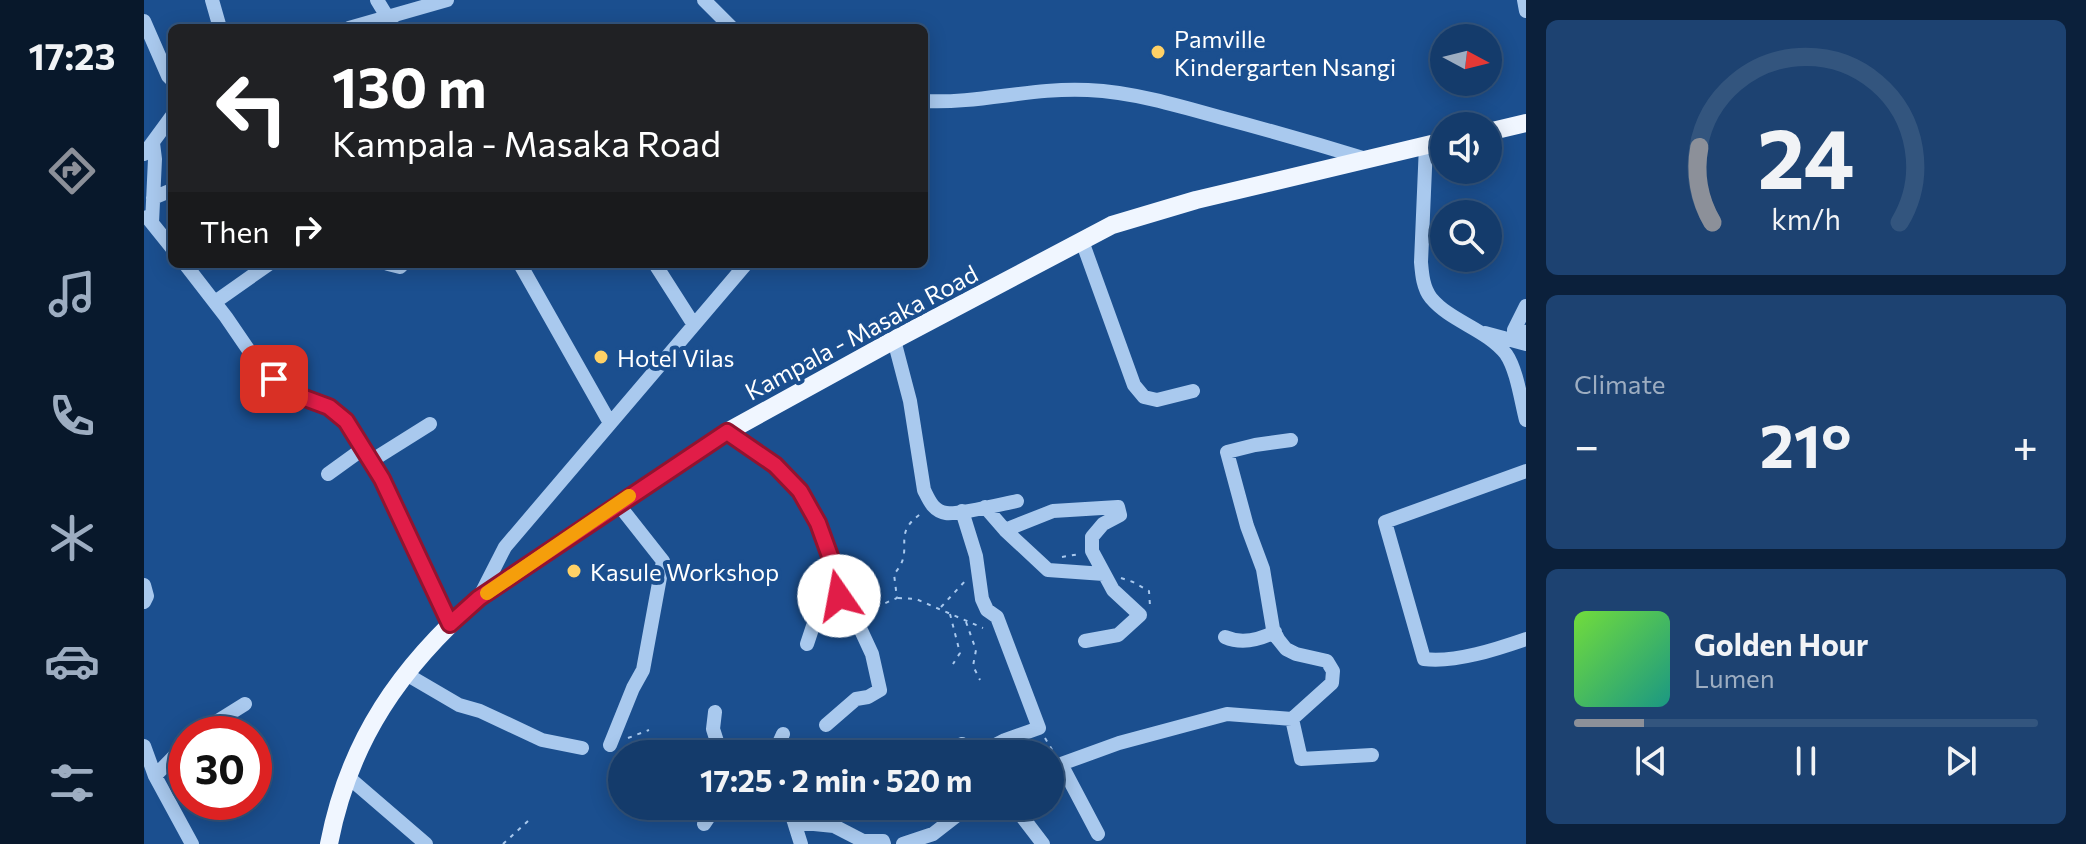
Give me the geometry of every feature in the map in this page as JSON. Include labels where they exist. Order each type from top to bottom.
[{"type":"main road","points":[[1502,129],[1526,123]]},
{"type":"main road","name":"Kampala - Masaka Road","points":[[329,844],[347,776],[361,744],[389,695],[450,624],[479,598],[727,432],[1112,225],[1196,200],[1430,144]]},
{"type":"street","points":[[212,0],[219,24]]},
{"type":"street","points":[[377,0],[391,22],[447,0]]},
{"type":"street","points":[[704,0],[728,24]]},
{"type":"street","points":[[1524,0],[1526,11]]},
{"type":"street","points":[[144,21],[168,76]]},
{"type":"street","points":[[928,101],[950,103],[1086,90],[1123,93],[1367,159]]},
{"type":"street","points":[[168,122],[148,149],[155,159],[153,198],[148,218],[168,243]]},
{"type":"street","points":[[1430,184],[1421,262],[1423,280],[1431,297],[1481,331],[1505,353],[1511,363],[1526,420]]},
{"type":"street","points":[[153,198],[168,192]]},
{"type":"street","points":[[1082,241],[1134,385],[1144,397],[1157,400],[1193,391]]},
{"type":"street","points":[[188,268],[252,355],[274,379],[294,394],[329,407],[346,421],[382,479],[450,624]]},
{"type":"street","points":[[215,302],[263,268]]},
{"type":"street","points":[[522,268],[610,423]]},
{"type":"street","points":[[658,268],[694,325]]},
{"type":"street","points":[[479,598],[505,547],[743,268]]},
{"type":"street","points":[[1526,306],[1514,330],[1526,332]]},
{"type":"street","points":[[1481,331],[1526,344]]},
{"type":"street","points":[[894,340],[910,401],[924,490],[933,506],[947,513],[1017,501]]},
{"type":"street","points":[[328,474],[430,424]]},
{"type":"street","points":[[727,432],[775,465],[800,491],[818,523],[839,581],[872,654],[880,690],[856,699],[826,725]]},
{"type":"street","points":[[1064,763],[1119,743],[1227,714],[1292,719],[1332,683],[1333,671],[1327,661],[1286,649],[1275,632],[1263,569],[1247,526],[1227,452],[1291,440]]},
{"type":"street","points":[[1526,471],[1385,522],[1424,659],[1436,660],[1498,649],[1526,639]]},
{"type":"street","points":[[612,740],[643,670],[663,561],[618,504]]},
{"type":"street","points":[[985,507],[1048,570],[1104,574]]},
{"type":"street","points":[[1005,530],[1053,511],[1118,507],[1120,515],[1103,524],[1092,537],[1092,551],[1113,590],[1140,615],[1118,635],[1085,641]]},
{"type":"street","points":[[962,511],[976,556],[982,599],[987,610],[997,617],[1039,728],[1005,740]]},
{"type":"street","points":[[807,644],[813,626],[834,607],[839,596],[839,581]]},
{"type":"street","points":[[144,585],[147,596],[144,602]]},
{"type":"street","points":[[1225,637],[1236,642],[1262,638],[1275,632]]},
{"type":"street","points":[[406,674],[459,705],[480,711],[542,740],[582,748]]},
{"type":"street","points":[[226,716],[245,704]]},
{"type":"street","points":[[715,712],[713,729],[717,740]]},
{"type":"street","points":[[1292,719],[1301,759],[1372,755]]},
{"type":"street","points":[[780,740],[783,734]]},
{"type":"street","points":[[144,746],[155,776],[192,844]]},
{"type":"street","points":[[155,776],[168,763]]},
{"type":"street","points":[[1064,770],[1098,834]]},
{"type":"street","points":[[347,776],[426,844]]},
{"type":"street","points":[[704,824],[707,820]]},
{"type":"street","points":[[903,844],[933,834],[951,820]]},
{"type":"street","points":[[1025,820],[1043,844]]},
{"type":"street","points":[[801,844],[794,822],[834,826],[863,841],[883,841],[884,844]]},
{"type":"path","points":[[897,598],[894,574],[901,566],[905,553],[904,531],[910,521],[933,506]]},
{"type":"path","points":[[1040,562],[1092,551]]},
{"type":"path","points":[[940,609],[969,576],[976,556]]},
{"type":"path","points":[[1104,574],[1133,582],[1149,591],[1151,606],[1143,617],[1140,615]]},
{"type":"path","points":[[855,616],[897,598],[916,599],[983,628]]},
{"type":"path","points":[[950,614],[960,653],[953,664]]},
{"type":"path","points":[[966,620],[976,650],[973,666],[980,680]]},
{"type":"path","points":[[1039,728],[1046,740]]},
{"type":"path","points":[[623,740],[649,730]]},
{"type":"path","points":[[503,844],[528,821]]},
{"type":"slow traffic","points":[[487,593],[629,496]]},
{"type":"place","name":"Pamville Kindergarten Nsangi","points":[[1158,52]]},
{"type":"place","name":"Hotel Vilas","points":[[601,357]]},
{"type":"place","name":"Kasule Workshop","points":[[574,571]]},
{"type":"route","points":[[274,379],[294,394],[329,407],[346,421],[382,479],[450,624],[479,598],[727,432],[775,465],[800,491],[818,523],[839,581],[839,596]]}]
